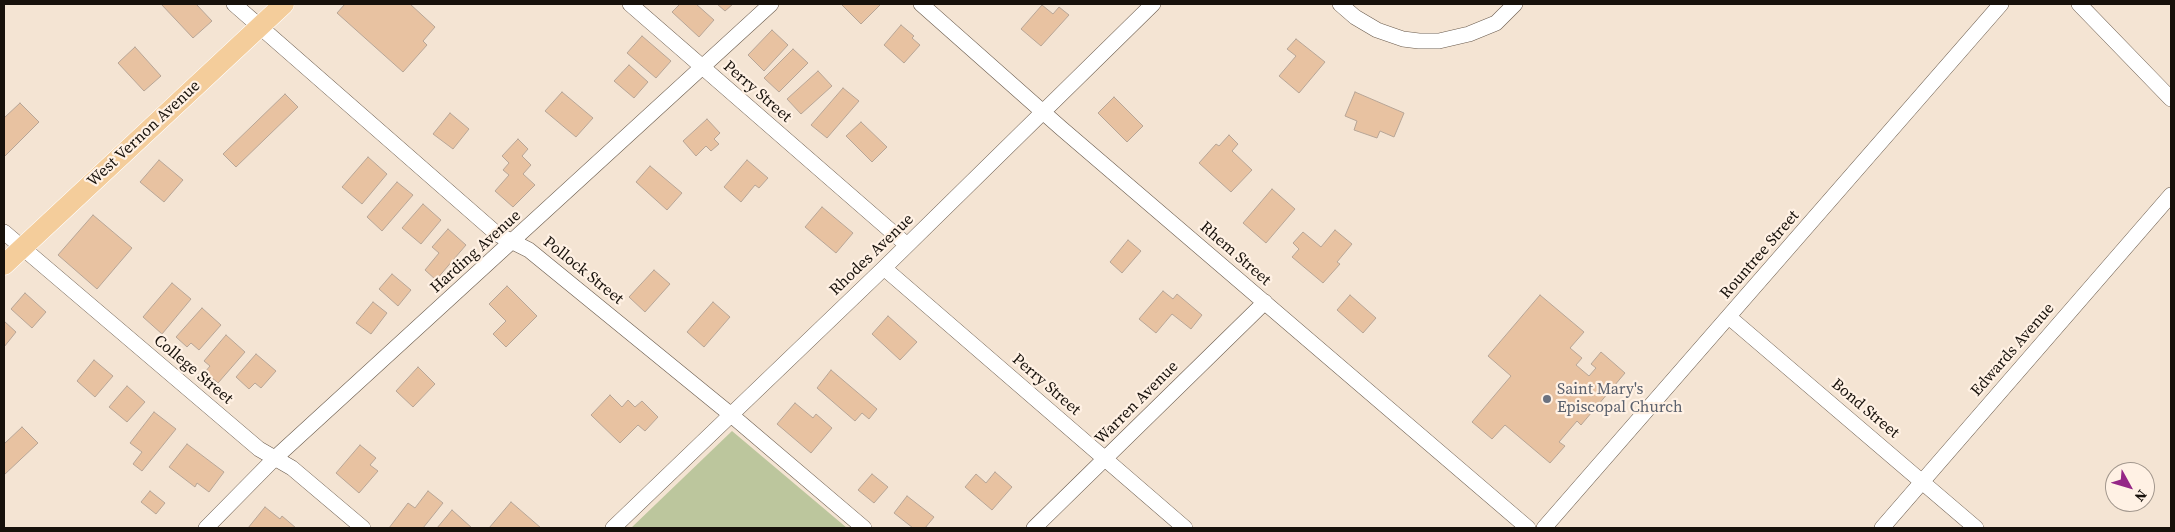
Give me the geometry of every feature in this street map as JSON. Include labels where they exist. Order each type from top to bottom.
[{"type":"main road","name":"West Vernon Avenue","points":[[4,265],[284,4]]},
{"type":"street","name":"Pollock Street","points":[[234,4],[496,234],[530,250],[730,414],[864,528]]},
{"type":"street","name":"Perry Street","points":[[630,4],[907,245]]},
{"type":"street","name":"Harding Avenue","points":[[206,528],[275,458],[772,4]]},
{"type":"street","name":"Rhem Street","points":[[921,4],[1042,111],[1528,528]]},
{"type":"street","name":"Rhodes Avenue","points":[[613,528],[884,268],[1153,4]]},
{"type":"street","points":[[1340,4],[1377,30],[1403,39],[1419,41],[1439,41],[1468,34],[1496,23],[1516,4]]},
{"type":"street","name":"Rountree Street","points":[[1544,528],[2001,4]]},
{"type":"street","points":[[2079,4],[2171,99]]},
{"type":"street","name":"Edwards Avenue","points":[[1882,528],[2171,195]]},
{"type":"street","name":"College Street","points":[[4,232],[259,449],[292,468],[363,528]]},
{"type":"street","name":"Perry Street","points":[[884,268],[1185,528]]},
{"type":"street","name":"Warren Avenue","points":[[1034,528],[1265,302]]},
{"type":"street","name":"Bond Street","points":[[1729,317],[1976,528]]},
{"type":"green space","points":[[732,431],[847,528],[631,528]]},
{"type":"building","points":[[161,4],[196,4],[212,21],[193,38]]},
{"type":"building","points":[[345,4],[410,4],[435,27],[423,41],[427,45],[403,72],[337,13]]},
{"type":"building","points":[[680,4],[696,4],[714,20],[699,37],[672,12]]},
{"type":"building","points":[[717,4],[733,4],[725,11]]},
{"type":"building","points":[[841,4],[879,4],[880,5],[861,24]]},
{"type":"building","points":[[1042,5],[1053,14],[1059,7],[1069,15],[1041,46],[1021,29]]},
{"type":"building","points":[[901,25],[914,36],[912,38],[920,45],[904,63],[884,45]]},
{"type":"building","points":[[772,30],[788,45],[764,71],[748,55]]},
{"type":"building","points":[[642,36],[671,61],[656,78],[627,53]]},
{"type":"building","points":[[1296,39],[1325,62],[1299,93],[1279,76],[1296,56],[1287,49]]},
{"type":"building","points":[[135,47],[161,76],[144,91],[118,63]]},
{"type":"building","points":[[793,49],[808,63],[779,92],[764,78]]},
{"type":"building","points":[[629,65],[648,82],[634,98],[614,81]]},
{"type":"building","points":[[818,71],[832,86],[801,114],[787,99]]},
{"type":"building","points":[[843,88],[859,101],[827,138],[811,125]]},
{"type":"building","points":[[562,92],[593,118],[576,137],[545,111]]},
{"type":"building","points":[[1355,92],[1404,113],[1394,137],[1380,131],[1377,138],[1354,130],[1357,121],[1345,116]]},
{"type":"building","points":[[285,94],[298,107],[236,167],[223,154]]},
{"type":"building","points":[[1114,97],[1143,126],[1127,142],[1098,113]]},
{"type":"building","points":[[20,103],[39,122],[4,157],[4,118]]},
{"type":"building","points":[[450,113],[469,129],[453,149],[433,134]]},
{"type":"building","points":[[707,119],[720,133],[714,139],[719,144],[711,151],[706,146],[696,156],[683,141]]},
{"type":"building","points":[[861,122],[887,147],[872,162],[846,136]]},
{"type":"building","points":[[1229,135],[1238,144],[1232,151],[1252,170],[1231,192],[1199,163],[1216,144],[1219,146]]},
{"type":"building","points":[[518,139],[528,149],[522,156],[531,165],[523,174],[535,185],[513,207],[495,191],[509,175],[503,170],[509,163],[502,156]]},
{"type":"building","points":[[368,157],[387,174],[362,204],[342,187]]},
{"type":"building","points":[[159,160],[183,180],[164,202],[140,182]]},
{"type":"building","points":[[747,160],[768,178],[759,188],[755,185],[741,202],[724,187]]},
{"type":"building","points":[[650,166],[682,193],[667,210],[636,182]]},
{"type":"building","points":[[397,182],[413,195],[382,231],[367,217]]},
{"type":"building","points":[[1272,189],[1295,209],[1266,243],[1243,223]]},
{"type":"building","points":[[423,204],[441,220],[421,244],[402,228]]},
{"type":"building","points":[[822,207],[853,233],[836,253],[805,227]]},
{"type":"building","points":[[93,215],[132,248],[97,289],[58,255]]},
{"type":"building","points":[[448,229],[466,245],[436,280],[425,270],[439,253],[432,247]]},
{"type":"building","points":[[1335,230],[1352,244],[1337,262],[1340,264],[1323,283],[1292,257],[1299,249],[1293,243],[1303,232],[1321,247]]},
{"type":"building","points":[[1128,240],[1141,251],[1122,273],[1110,262]]},
{"type":"building","points":[[654,270],[670,284],[645,312],[629,297]]},
{"type":"building","points":[[392,274],[411,290],[398,306],[379,289]]},
{"type":"building","points":[[172,283],[191,299],[162,334],[143,317]]},
{"type":"building","points":[[507,286],[537,316],[506,347],[493,334],[506,321],[489,304]]},
{"type":"building","points":[[1163,291],[1173,299],[1177,294],[1202,315],[1191,329],[1172,314],[1156,333],[1139,319]]},
{"type":"building","points":[[25,293],[46,312],[32,328],[11,309]]},
{"type":"building","points":[[1350,295],[1376,318],[1363,333],[1337,310]]},
{"type":"building","name":"Saint Mary's Episcopal Church","points":[[1540,295],[1584,332],[1570,348],[1582,358],[1576,365],[1589,376],[1596,368],[1591,364],[1601,352],[1625,373],[1581,425],[1577,421],[1559,442],[1565,446],[1550,463],[1505,425],[1492,439],[1472,422],[1511,376],[1488,356]]},
{"type":"building","points":[[373,302],[387,313],[371,334],[356,323]]},
{"type":"building","points":[[713,302],[730,317],[704,347],[687,332]]},
{"type":"building","points":[[202,308],[221,325],[199,350],[191,343],[187,347],[176,337]]},
{"type":"building","points":[[888,316],[917,342],[900,360],[872,334]]},
{"type":"building","points":[[4,321],[16,332],[4,347]]},
{"type":"building","points":[[226,335],[245,352],[218,383],[205,372],[210,366],[204,361]]},
{"type":"building","points":[[256,354],[276,371],[261,388],[255,383],[249,389],[236,377]]},
{"type":"building","points":[[94,360],[113,376],[95,397],[77,381]]},
{"type":"building","points":[[418,367],[435,384],[413,407],[396,391]]},
{"type":"building","points":[[831,370],[877,409],[869,419],[862,413],[855,421],[817,388]]},
{"type":"building","points":[[127,386],[145,402],[127,422],[109,407]]},
{"type":"building","points":[[610,395],[622,407],[628,400],[635,407],[642,401],[658,417],[645,431],[638,425],[620,443],[591,415]]},
{"type":"building","points":[[795,403],[813,418],[816,414],[832,428],[811,453],[777,424]]},
{"type":"building","points":[[154,412],[176,429],[142,471],[133,464],[142,452],[130,443]]},
{"type":"building","points":[[22,427],[38,443],[4,475],[4,444]]},
{"type":"building","points":[[187,444],[224,472],[209,492],[197,483],[195,487],[169,467]]},
{"type":"building","points":[[360,445],[376,458],[370,465],[378,471],[359,493],[336,473]]},
{"type":"building","points":[[995,472],[1012,487],[992,510],[965,487],[976,474],[986,483]]},
{"type":"building","points":[[872,474],[888,487],[874,503],[858,490]]},
{"type":"building","points":[[150,491],[165,503],[156,514],[141,502]]},
{"type":"building","points":[[428,491],[443,503],[423,528],[389,528],[408,503],[415,508]]},
{"type":"building","points":[[907,496],[934,517],[925,528],[913,528],[894,513]]},
{"type":"building","points":[[511,502],[541,528],[489,528]]},
{"type":"building","points":[[265,507],[280,519],[282,516],[296,528],[248,528]]},
{"type":"building","points":[[452,510],[472,528],[437,528]]},
{"type":"place","name":"Saint Mary's Episcopal Church","points":[[1547,399]]}]
